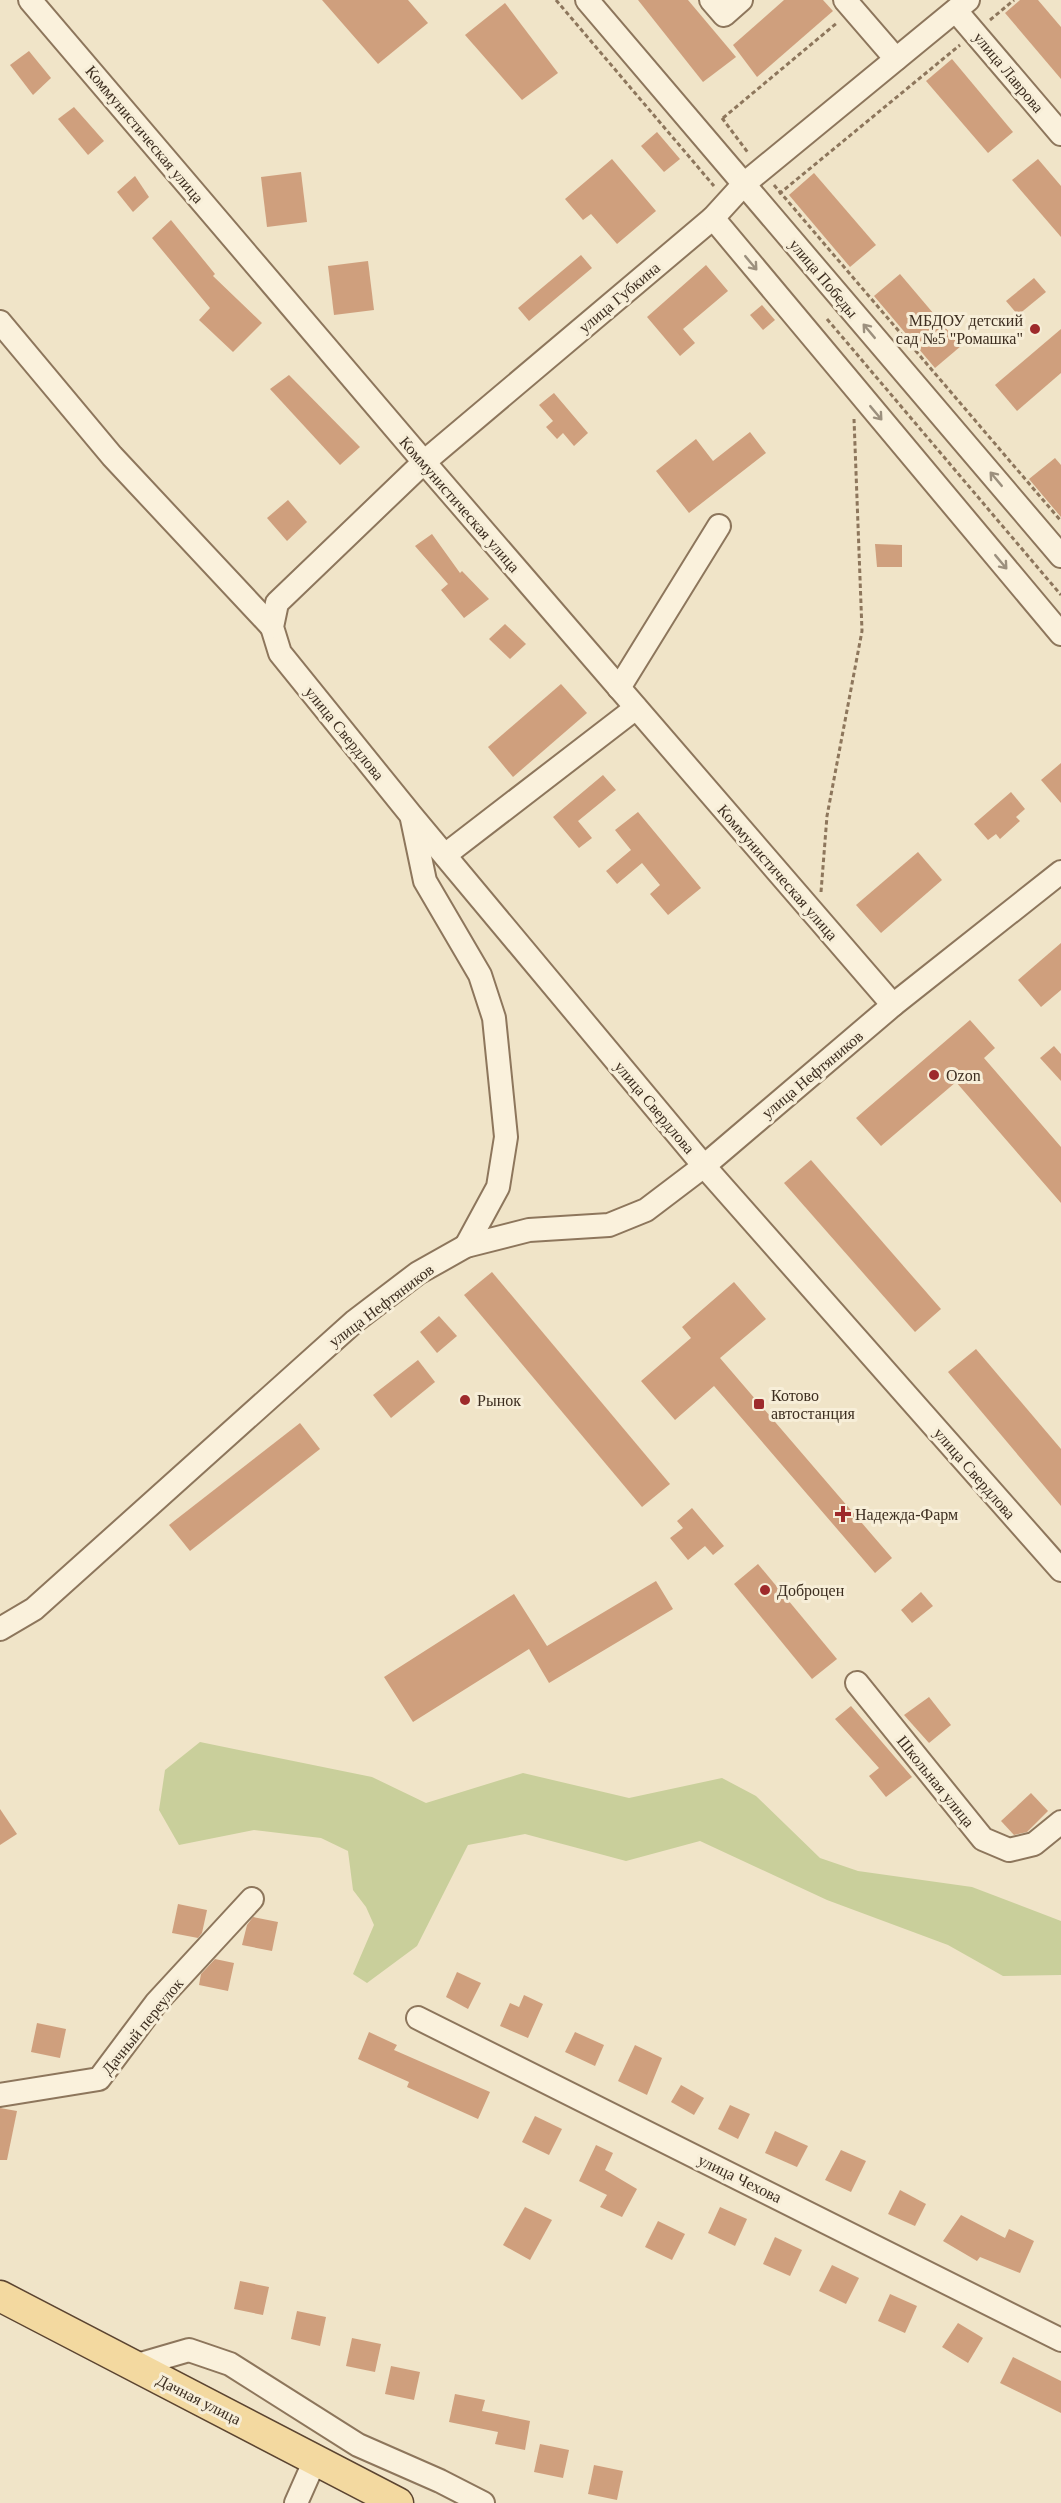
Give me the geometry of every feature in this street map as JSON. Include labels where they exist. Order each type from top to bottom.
[{"type":"main road","name":"Дачная улица","points":[[0,2296],[398,2503]]},
{"type":"street","name":"Коммунистическая улица","points":[[30,0],[424,462],[893,1005]]},
{"type":"street","name":"улица Победы","points":[[587,0],[702,135],[752,177],[1061,556]]},
{"type":"street","points":[[711,0],[723,15],[741,0]]},
{"type":"street","name":"улица Губкина","points":[[272,627],[277,603],[424,462],[713,218],[752,177],[961,4]]},
{"type":"street","name":"улица Лаврова","points":[[961,4],[975,33],[1061,134]]},
{"type":"street","points":[[849,5],[896,59]]},
{"type":"street","points":[[713,218],[1061,634]]},
{"type":"street","name":"улица Свердлова","points":[[0,322],[112,456],[272,627],[280,653],[411,815],[704,1166],[1061,1570]]},
{"type":"street","points":[[619,688],[719,526]]},
{"type":"street","points":[[445,855],[636,708]]},
{"type":"street","points":[[411,815],[425,881],[480,975],[494,1018],[506,1137],[498,1187],[466,1246]]},
{"type":"street","name":"улица Нефтяников","points":[[0,1629],[34,1609],[355,1321],[418,1273],[466,1246],[530,1230],[609,1225],[646,1210],[704,1166],[893,1005],[1061,872]]},
{"type":"street","name":"Школьная улица","points":[[857,1683],[982,1839],[1009,1850],[1035,1844],[1061,1822]]},
{"type":"street","name":"Дачный переулок","points":[[0,2095],[99,2079],[156,2003],[252,1899]]},
{"type":"street","name":"улица Чехова","points":[[418,2018],[1061,2340]]},
{"type":"street","points":[[134,2366],[189,2350],[230,2364],[358,2445],[440,2481],[483,2503]]},
{"type":"street","points":[[296,2503],[315,2460]]},
{"type":"path","points":[[781,193],[1014,0]]},
{"type":"path","points":[[683,150],[849,5]]},
{"type":"path","points":[[722,118],[752,177],[781,193],[1061,521]]},
{"type":"path","points":[[817,917],[824,874],[827,816],[862,631],[854,417]]},
{"type":"green space","points":[[200,1742],[372,1777],[426,1803],[523,1773],[629,1798],[722,1778],[756,1796],[820,1858],[858,1871],[972,1887],[1061,1921],[1061,1975],[1003,1976],[948,1945],[827,1900],[700,1841],[626,1861],[525,1834],[468,1845],[417,1946],[367,1983],[353,1974],[374,1925],[366,1907],[353,1890],[348,1851],[321,1838],[254,1830],[179,1845],[159,1810],[165,1770]]},
{"type":"building","points":[[322,0],[408,0],[428,23],[378,64]]},
{"type":"building","points":[[638,0],[688,0],[736,57],[703,82]]},
{"type":"building","points":[[784,0],[823,0],[833,11],[757,77],[733,45]]},
{"type":"building","points":[[1020,0],[1038,0],[1061,27],[1061,79],[1005,13]]},
{"type":"building","points":[[505,3],[558,73],[522,100],[465,35]]},
{"type":"building","points":[[29,51],[51,78],[33,95],[10,65]]},
{"type":"building","points":[[952,59],[1013,132],[988,153],[926,81]]},
{"type":"building","points":[[74,107],[104,141],[88,155],[58,119]]},
{"type":"building","points":[[657,132],[680,159],[664,172],[641,146]]},
{"type":"building","points":[[612,159],[656,211],[617,244],[591,214],[583,220],[565,199]]},
{"type":"building","points":[[1038,159],[1061,186],[1061,237],[1012,180]]},
{"type":"building","points":[[301,172],[307,222],[267,227],[261,177]]},
{"type":"building","points":[[814,173],[876,245],[850,267],[789,195]]},
{"type":"building","points":[[135,176],[149,197],[133,212],[117,192]]},
{"type":"building","points":[[171,220],[215,274],[213,276],[262,323],[233,352],[199,320],[210,308],[152,238]]},
{"type":"building","points":[[581,255],[592,268],[529,321],[518,308]]},
{"type":"building","points":[[368,261],[374,310],[334,315],[328,266]]},
{"type":"building","points":[[706,265],[728,291],[683,329],[695,343],[680,356],[647,317]]},
{"type":"building","points":[[900,274],[961,346],[935,368],[874,296]]},
{"type":"building","points":[[1034,278],[1046,292],[1018,315],[1006,301]]},
{"type":"building","points":[[762,305],[775,320],[763,330],[750,315]]},
{"type":"building","points":[[1061,329],[1061,373],[1017,411],[995,385]]},
{"type":"building","points":[[289,375],[360,447],[340,465],[270,389]]},
{"type":"building","points":[[554,393],[588,433],[574,446],[563,433],[557,439],[546,427],[553,421],[539,405]]},
{"type":"building","points":[[750,432],[766,453],[689,513],[656,471],[696,439],[713,461]]},
{"type":"building","points":[[1055,458],[1061,465],[1061,517],[1029,479]]},
{"type":"building","points":[[288,500],[307,522],[287,541],[267,518]]},
{"type":"building","points":[[432,534],[460,573],[462,571],[489,599],[464,618],[441,590],[448,584],[415,546]]},
{"type":"building","points":[[875,544],[902,545],[902,567],[877,567]]},
{"type":"building","points":[[505,624],[526,644],[510,659],[489,639]]},
{"type":"building","points":[[561,684],[587,713],[513,777],[488,747]]},
{"type":"building","points":[[1061,763],[1061,803],[1041,780]]},
{"type":"building","points":[[603,775],[616,790],[578,821],[592,838],[579,848],[553,817]]},
{"type":"building","points":[[1011,792],[1025,809],[1016,817],[1020,821],[1000,839],[996,834],[988,840],[974,824]]},
{"type":"building","points":[[638,812],[701,888],[668,915],[650,894],[660,885],[642,863],[617,884],[606,871],[631,850],[615,830]]},
{"type":"building","points":[[918,852],[942,880],[881,933],[856,905]]},
{"type":"building","points":[[1061,943],[1061,990],[1041,1007],[1018,980]]},
{"type":"building","points":[[970,1020],[995,1048],[984,1058],[1061,1147],[1061,1203],[956,1082],[881,1146],[856,1118]]},
{"type":"building","points":[[1054,1046],[1061,1054],[1061,1081],[1040,1058]]},
{"type":"building","points":[[811,1160],[941,1309],[915,1332],[784,1183]]},
{"type":"building","points":[[492,1272],[670,1484],[642,1507],[464,1295]]},
{"type":"building","points":[[734,1282],[766,1319],[720,1358],[892,1558],[875,1573],[714,1386],[675,1420],[641,1381],[691,1338],[682,1327]]},
{"type":"building","points":[[439,1316],[457,1336],[437,1353],[420,1332]]},
{"type":"building","points":[[976,1349],[1061,1449],[1061,1506],[948,1372]]},
{"type":"building","points":[[418,1360],[435,1382],[391,1418],[373,1395]]},
{"type":"building","points":[[300,1423],[320,1449],[190,1551],[169,1525]]},
{"type":"building","points":[[692,1508],[724,1546],[713,1555],[705,1546],[688,1560],[670,1538],[683,1528],[677,1521]]},
{"type":"building","points":[[758,1564],[837,1659],[812,1679],[734,1584]]},
{"type":"building","points":[[656,1581],[673,1609],[549,1683],[529,1649],[413,1722],[384,1677],[514,1594],[547,1646]]},
{"type":"building","points":[[921,1592],[933,1606],[912,1623],[901,1610]]},
{"type":"building","points":[[929,1697],[951,1725],[929,1743],[904,1715]]},
{"type":"building","points":[[851,1706],[912,1777],[886,1797],[869,1776],[879,1768],[835,1719]]},
{"type":"building","points":[[1031,1793],[1048,1811],[1027,1832],[1014,1835],[1001,1821]]},
{"type":"building","points":[[0,1809],[17,1834],[0,1845]]},
{"type":"building","points":[[178,1904],[207,1910],[202,1933],[198,1938],[172,1933]]},
{"type":"building","points":[[253,1917],[278,1922],[272,1951],[242,1945],[247,1925]]},
{"type":"building","points":[[215,1959],[234,1963],[228,1991],[199,1985],[201,1974]]},
{"type":"building","points":[[457,1972],[481,1983],[468,2009],[446,1997]]},
{"type":"building","points":[[524,1995],[543,2004],[528,2038],[500,2026],[510,2003],[519,2007]]},
{"type":"building","points":[[37,2023],[66,2029],[60,2058],[31,2052]]},
{"type":"building","points":[[369,2032],[397,2045],[394,2050],[490,2092],[478,2119],[407,2087],[409,2082],[358,2059]]},
{"type":"building","points":[[575,2032],[604,2045],[595,2066],[565,2052]]},
{"type":"building","points":[[635,2045],[662,2058],[647,2095],[618,2081]]},
{"type":"building","points":[[681,2085],[704,2098],[694,2115],[671,2102]]},
{"type":"building","points":[[730,2105],[750,2114],[738,2139],[718,2129]]},
{"type":"building","points":[[0,2108],[17,2111],[7,2160],[0,2160]]},
{"type":"building","points":[[535,2116],[562,2129],[549,2155],[522,2142]]},
{"type":"building","points":[[775,2131],[808,2146],[797,2167],[765,2153]]},
{"type":"building","points":[[596,2145],[613,2153],[605,2170],[637,2189],[622,2217],[600,2207],[607,2195],[579,2181]]},
{"type":"building","points":[[841,2150],[866,2161],[851,2192],[825,2180]]},
{"type":"building","points":[[900,2190],[926,2204],[915,2226],[888,2214]]},
{"type":"building","points":[[525,2207],[552,2220],[530,2260],[503,2245]]},
{"type":"building","points":[[720,2207],[747,2219],[735,2246],[708,2233]]},
{"type":"building","points":[[961,2215],[1005,2238],[1009,2229],[1034,2241],[1020,2273],[980,2257],[977,2261],[943,2241]]},
{"type":"building","points":[[658,2221],[685,2234],[672,2260],[645,2247]]},
{"type":"building","points":[[775,2237],[802,2250],[790,2276],[763,2264]]},
{"type":"building","points":[[832,2265],[859,2278],[846,2304],[819,2291]]},
{"type":"building","points":[[240,2281],[269,2287],[263,2315],[234,2309]]},
{"type":"building","points":[[890,2294],[917,2306],[905,2333],[878,2321]]},
{"type":"building","points":[[297,2311],[326,2317],[320,2346],[291,2339]]},
{"type":"building","points":[[958,2323],[983,2338],[968,2363],[942,2347]]},
{"type":"building","points":[[352,2338],[381,2344],[375,2372],[346,2366]]},
{"type":"building","points":[[1013,2357],[1061,2381],[1061,2413],[1000,2383]]},
{"type":"building","points":[[391,2366],[420,2372],[414,2400],[385,2394]]},
{"type":"building","points":[[455,2394],[485,2400],[482,2411],[530,2421],[525,2450],[495,2444],[498,2432],[449,2422]]},
{"type":"building","points":[[540,2444],[569,2450],[563,2478],[534,2472]]},
{"type":"building","points":[[594,2465],[623,2471],[617,2500],[588,2494]]},
{"type":"place","name":"МБДОУ детский сад №5 \"Ромашка\"","points":[[1035,329]]},
{"type":"place","name":"Ozon","points":[[934,1075]]},
{"type":"place","name":"Рынок","points":[[465,1400]]},
{"type":"place","name":"Котово автостанция","points":[[759,1404]]},
{"type":"place","name":"Надежда-Фарм","points":[[843,1514]]},
{"type":"place","name":"Доброцен","points":[[765,1590]]}]
